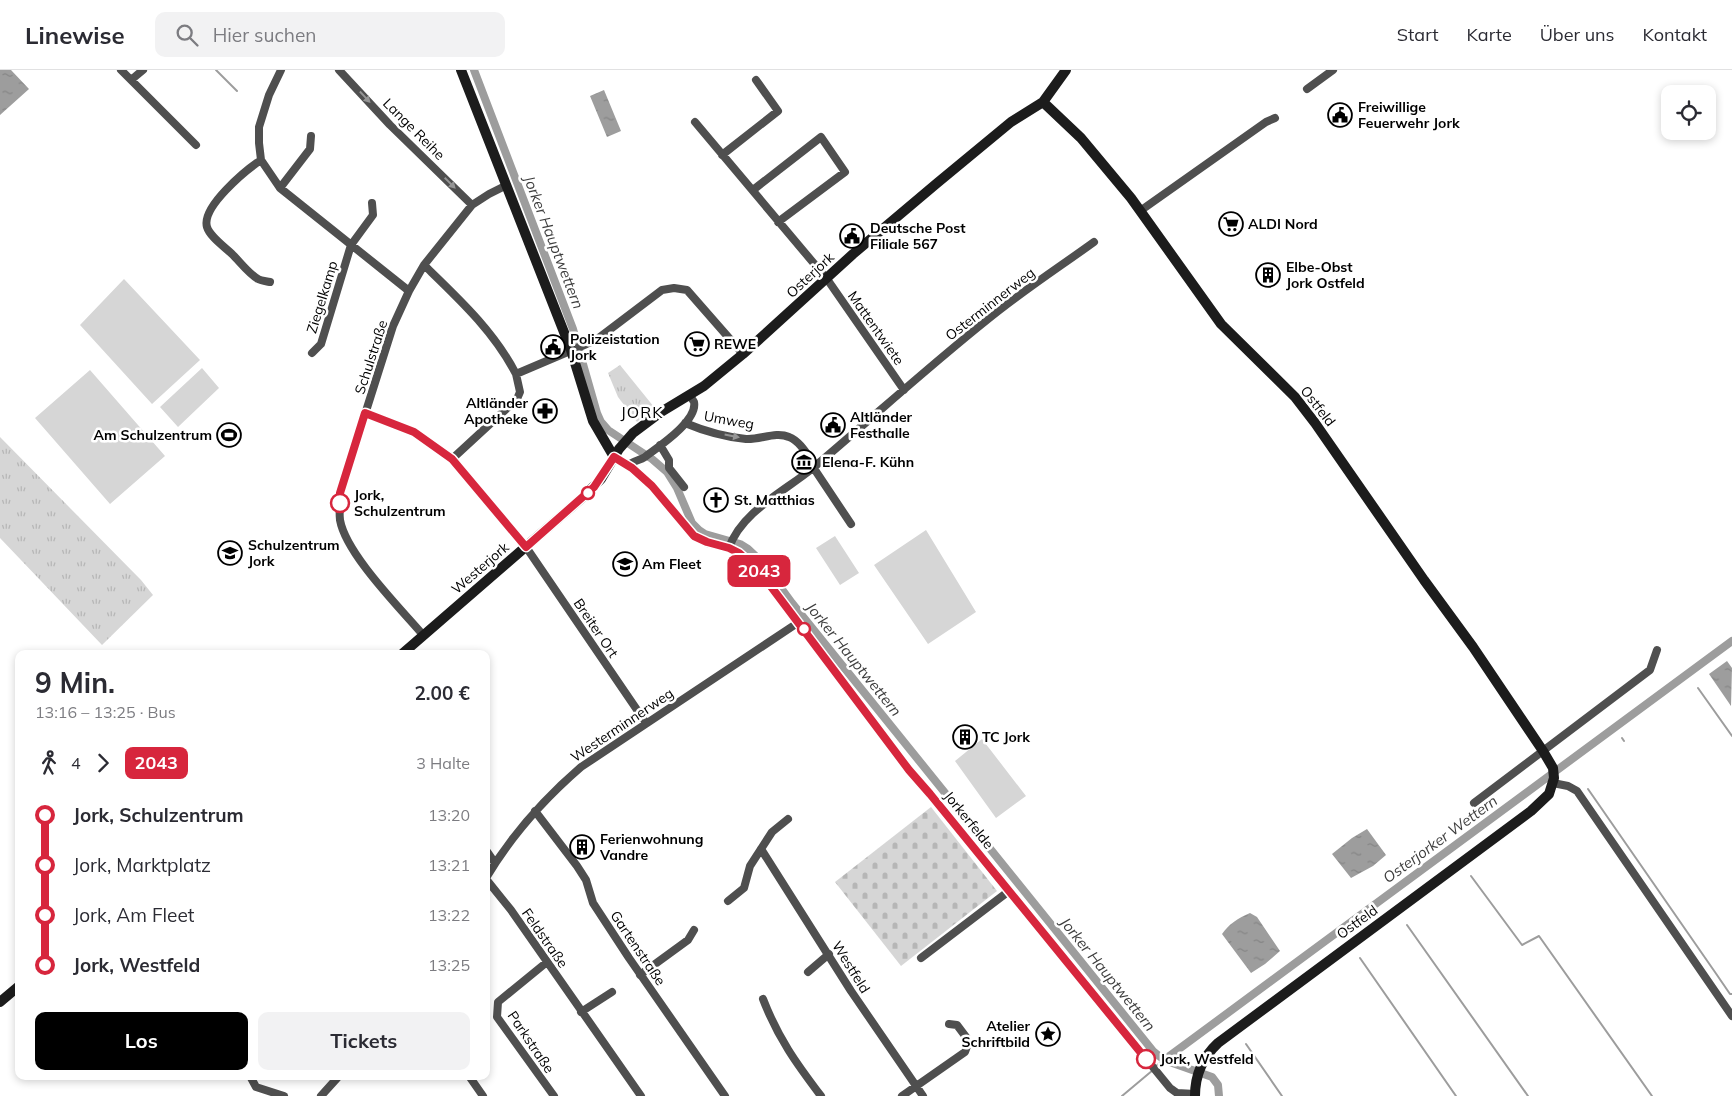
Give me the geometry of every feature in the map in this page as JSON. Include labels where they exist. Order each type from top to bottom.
[{"type":"street","points":[[121,70],[196,145]]},
{"type":"street","points":[[131,80],[143,70]]},
{"type":"street","points":[[281,70],[269,95],[259,127],[258,143],[261,160],[280,188],[409,291]]},
{"type":"street","name":"Lange Reihe","points":[[339,70],[390,124],[472,205]]},
{"type":"street","points":[[461,70],[505,186],[576,348],[593,421],[614,457],[652,486],[694,536],[707,542],[729,547]]},
{"type":"street","name":"Osterjork","points":[[614,457],[625,441],[661,412],[690,395],[743,354],[853,254],[1012,122],[1043,102],[1066,70]]},
{"type":"street","points":[[1308,90],[1334,70]]},
{"type":"street","points":[[722,155],[778,111],[756,80]]},
{"type":"street","name":"Ostfeld","points":[[1043,102],[1090,146],[1140,211],[1221,324],[1295,397],[1315,423],[1552,766],[1554,781],[1546,797],[1531,811],[1222,1039],[1208,1053],[1201,1065],[1196,1080],[1195,1095]]},
{"type":"street","points":[[1140,211],[1266,122],[1275,118]]},
{"type":"street","name":"Mattentwiete","points":[[695,122],[827,279],[904,390]]},
{"type":"street","points":[[280,188],[310,149],[311,136]]},
{"type":"street","points":[[753,190],[821,137],[845,172],[778,222]]},
{"type":"street","points":[[261,160],[246,169],[229,186],[214,204],[206,220],[207,228],[214,238],[258,279],[270,282]]},
{"type":"street","name":"Schulstraße","points":[[424,635],[356,557],[340,520],[340,493],[393,326],[409,291],[424,265],[472,205],[505,186]]},
{"type":"street","name":"Ziegelkamp","points":[[312,353],[321,344],[351,245],[373,214],[372,203]]},
{"type":"street","name":"Osterminnerweg","points":[[729,547],[751,515],[762,505],[814,466],[992,316],[1094,242]]},
{"type":"street","points":[[424,265],[476,316],[510,362],[516,374],[520,392],[517,399],[452,459]]},
{"type":"street","points":[[516,374],[600,337],[662,290],[674,288],[687,290],[743,354]]},
{"type":"street","points":[[628,466],[675,434],[685,423],[694,409],[694,402],[690,395]]},
{"type":"street","name":"Breiter Ort","points":[[365,413],[414,432],[452,459],[526,547],[646,723]]},
{"type":"street","name":"Umweg","points":[[685,423],[702,430],[747,439],[781,435],[788,436],[796,440],[814,466]]},
{"type":"street","points":[[660,445],[669,460],[669,468],[684,487]]},
{"type":"street","name":"Westerjork","points":[[407,650],[594,487],[614,457]]},
{"type":"street","points":[[814,466],[851,524]]},
{"type":"street","name":"Jorkerfelde","points":[[729,547],[748,560],[760,572],[909,770],[1170,1088],[1177,1093],[1195,1095]]},
{"type":"street","name":"Westerminnerweg","points":[[490,871],[535,811],[555,789],[581,767],[799,622]]},
{"type":"street","points":[[1474,803],[1650,670],[1657,650]]},
{"type":"street","points":[[1554,781],[1577,791],[1723,1000],[1732,1016]]},
{"type":"street","name":"Gartenstraße","points":[[535,811],[577,866],[586,880],[593,903],[640,975],[725,1096]]},
{"type":"street","points":[[728,901],[744,888],[750,866],[772,832],[788,819]]},
{"type":"street","name":"Westfeld","points":[[761,849],[829,954],[850,991],[923,1096]]},
{"type":"street","points":[[490,856],[495,863]]},
{"type":"street","name":"Feldstraße","points":[[490,883],[511,910],[641,1096]]},
{"type":"street","points":[[921,958],[1009,891]]},
{"type":"street","points":[[640,975],[688,940],[694,930]]},
{"type":"street","points":[[808,972],[829,954]]},
{"type":"street","name":"Parkstraße","points":[[547,962],[498,1002],[497,1017],[554,1096]]},
{"type":"street","points":[[0,1002],[15,989]]},
{"type":"street","points":[[582,1012],[612,992]]},
{"type":"street","points":[[763,999],[774,1026],[792,1058],[821,1096]]},
{"type":"street","points":[[1723,1000],[1732,1002]]},
{"type":"street","points":[[902,1096],[966,1052],[970,1041],[957,1025],[949,1024]]},
{"type":"street","points":[[252,1080],[256,1087],[284,1096]]},
{"type":"street","points":[[321,1096],[335,1080]]},
{"type":"street","points":[[472,1080],[483,1096]]},
{"type":"green space","points":[[124,279],[200,360],[152,404],[80,325]]},
{"type":"green space","points":[[620,365],[654,407],[637,422],[618,397],[608,373]]},
{"type":"green space","points":[[202,368],[219,388],[178,427],[160,407]]},
{"type":"green space","points":[[90,370],[165,456],[110,504],[35,418]]},
{"type":"green space","points":[[0,437],[141,580],[153,595],[102,645],[0,538]]},
{"type":"green space","points":[[926,530],[976,612],[928,644],[874,565]]},
{"type":"green space","points":[[835,536],[859,573],[840,585],[816,548]]},
{"type":"green space","points":[[982,739],[1026,796],[996,818],[955,761]]},
{"type":"green space","points":[[931,807],[997,891],[901,966],[835,882]]},
{"type":"water","points":[[0,70],[11,70],[29,89],[0,115]]},
{"type":"water","points":[[604,90],[621,131],[607,137],[590,96]]},
{"type":"water","points":[[1727,661],[1732,668],[1731,706],[1709,674]]},
{"type":"water","points":[[1367,829],[1386,855],[1373,866],[1351,878],[1332,854]]},
{"type":"water","points":[[1250,913],[1257,917],[1280,951],[1251,973],[1222,934],[1234,922]]},
{"type":"waterway","points":[[216,70],[237,91]]},
{"type":"waterway","name":"Jorker Hauptwettern","points":[[474,70],[573,329],[601,422],[608,430],[652,459],[667,472],[677,488],[692,523],[699,530],[705,534],[740,544],[762,562],[792,603],[1153,1051],[1164,1060],[1212,1077],[1218,1085],[1219,1096]]},
{"type":"waterway","name":"Osterjorker Wettern","points":[[1164,1060],[1732,641]]},
{"type":"waterway","points":[[1698,688],[1732,736]]},
{"type":"waterway","points":[[1588,789],[1730,994],[1732,994]]},
{"type":"waterway","points":[[1471,876],[1522,945],[1539,936],[1652,1096]]},
{"type":"waterway","points":[[1407,925],[1528,1096]]},
{"type":"waterway","points":[[1360,958],[1456,1096]]},
{"type":"waterway","points":[[1246,1044],[1282,1096]]},
{"type":"waterway","points":[[1156,1066],[1164,1060]]},
{"type":"waterway","points":[[1122,1096],[1153,1070]]},
{"type":"bus line","name":"2043","points":[[340,503],[340,493],[365,413],[414,432],[452,459],[526,547],[594,487],[614,457],[632,468],[665,500],[689,532],[699,540],[729,548],[739,553],[760,572],[909,770],[1146,1059]]},
{"type":"place","name":"Freiwillige Feuerwehr Jork","points":[[1340,115]]},
{"type":"place","name":"ALDI Nord","points":[[1231,224]]},
{"type":"place","name":"Deutsche Post Filiale 567","points":[[852,236]]},
{"type":"place","name":"Elbe-Obst Jork Ostfeld","points":[[1268,275]]},
{"type":"place","name":"REWE","points":[[697,344]]},
{"type":"place","name":"Polizeistation Jork","points":[[553,347]]},
{"type":"place","name":"Altländer Apotheke","points":[[545,411]]},
{"type":"place","name":"Altländer Festhalle","points":[[833,425]]},
{"type":"place","name":"Am Schulzentrum","points":[[229,435]]},
{"type":"place","name":"Elena-F. Kühn","points":[[804,462]]},
{"type":"place","name":"St. Matthias","points":[[716,500]]},
{"type":"place","name":"Jork, Schulzentrum","points":[[340,503]]},
{"type":"place","name":"Schulzentrum Jork","points":[[230,553]]},
{"type":"place","name":"Am Fleet","points":[[625,564]]},
{"type":"place","name":"TC Jork","points":[[965,737]]},
{"type":"place","name":"Ferienwohnung Vandre","points":[[582,847]]},
{"type":"place","name":"Atelier Schriftbild","points":[[1048,1034]]},
{"type":"place","name":"Jork, Westfeld","points":[[1146,1059]]},
{"type":"district","name":"JORK","points":[[642,412]]}]
